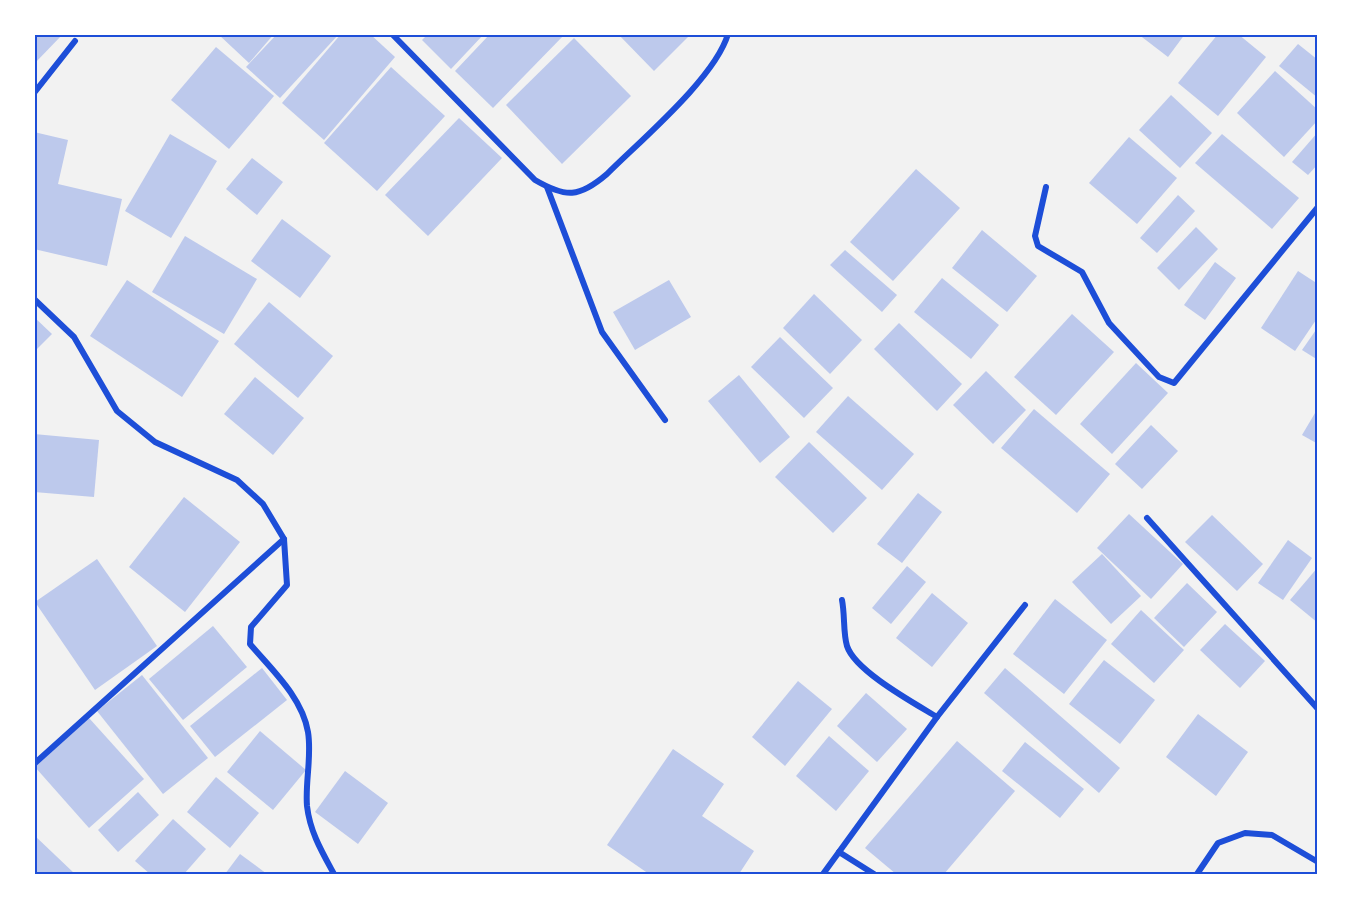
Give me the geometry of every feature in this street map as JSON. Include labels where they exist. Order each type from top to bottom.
[{"type":"street","points":[[392,34],[535,180],[564,193],[577,194],[594,185],[691,89],[724,49],[728,34]]},
{"type":"street","points":[[34,93],[75,41]]},
{"type":"street","points":[[547,187],[602,332],[665,420]]},
{"type":"street","points":[[1046,187],[1035,236],[1038,246],[1082,272],[1109,323],[1159,377],[1174,383],[1317,207]]},
{"type":"street","points":[[34,298],[74,337],[117,411],[155,441],[237,480],[263,504],[284,539],[287,585],[250,627],[250,644],[287,687],[303,716],[308,733],[307,806],[313,835],[334,874]]},
{"type":"street","points":[[1146,518],[1317,709]]},
{"type":"street","points":[[34,764],[284,539]]},
{"type":"street","points":[[842,600],[846,644],[851,657],[937,717]]},
{"type":"street","points":[[823,874],[937,717],[1025,605]]},
{"type":"street","points":[[1197,874],[1218,843],[1245,833],[1272,835],[1317,862]]},
{"type":"street","points":[[839,852],[874,874]]},
{"type":"building","points":[[34,34],[63,34],[34,64]]},
{"type":"building","points":[[218,34],[274,34],[249,63]]},
{"type":"building","points":[[277,34],[339,34],[280,98],[246,67]]},
{"type":"building","points":[[341,34],[370,34],[395,57],[324,140],[282,103]]},
{"type":"building","points":[[428,34],[484,34],[451,69],[422,40]]},
{"type":"building","points":[[490,34],[565,34],[493,108],[455,71]]},
{"type":"building","points":[[618,34],[691,34],[654,71]]},
{"type":"building","points":[[1138,34],[1185,34],[1168,57]]},
{"type":"building","points":[[1218,34],[1238,34],[1266,57],[1218,116],[1178,83]]},
{"type":"building","points":[[574,38],[631,96],[562,164],[506,105]]},
{"type":"building","points":[[1298,44],[1318,60],[1318,98],[1279,66]]},
{"type":"building","points":[[216,47],[274,96],[229,149],[171,100]]},
{"type":"building","points":[[391,67],[445,116],[377,191],[324,143]]},
{"type":"building","points":[[1275,71],[1318,110],[1318,120],[1284,157],[1237,113]]},
{"type":"building","points":[[1171,95],[1212,133],[1180,168],[1139,130]]},
{"type":"building","points":[[459,118],[502,158],[428,236],[385,195]]},
{"type":"building","points":[[34,132],[68,140],[58,184],[122,199],[107,266],[34,249]]},
{"type":"building","points":[[1318,132],[1318,164],[1308,175],[1292,162]]},
{"type":"building","points":[[170,134],[217,161],[171,238],[125,211]]},
{"type":"building","points":[[1222,134],[1299,198],[1272,229],[1195,163]]},
{"type":"building","points":[[1129,137],[1177,178],[1137,224],[1089,183]]},
{"type":"building","points":[[252,158],[283,182],[257,215],[226,189]]},
{"type":"building","points":[[916,169],[960,208],[893,281],[850,242]]},
{"type":"building","points":[[1178,195],[1195,211],[1157,253],[1140,238]]},
{"type":"building","points":[[282,219],[331,256],[300,298],[251,261]]},
{"type":"building","points":[[1196,227],[1218,249],[1179,290],[1157,268]]},
{"type":"building","points":[[982,230],[1037,276],[1007,312],[952,268]]},
{"type":"building","points":[[185,236],[257,279],[224,334],[152,292]]},
{"type":"building","points":[[845,250],[897,295],[882,312],[830,265]]},
{"type":"building","points":[[1215,262],[1236,278],[1205,320],[1184,305]]},
{"type":"building","points":[[1298,271],[1318,284],[1318,317],[1295,351],[1261,328]]},
{"type":"building","points":[[942,278],[999,325],[971,359],[914,312]]},
{"type":"building","points":[[127,280],[219,341],[182,397],[90,336]]},
{"type":"building","points":[[669,280],[691,317],[635,350],[613,312]]},
{"type":"building","points":[[814,294],[862,340],[830,374],[783,328]]},
{"type":"building","points":[[269,302],[333,356],[298,398],[234,344]]},
{"type":"building","points":[[1072,314],[1114,352],[1056,415],[1014,377]]},
{"type":"building","points":[[34,317],[52,334],[34,352]]},
{"type":"building","points":[[899,323],[962,384],[937,411],[874,349]]},
{"type":"building","points":[[1318,327],[1318,360],[1302,350]]},
{"type":"building","points":[[780,337],[833,388],[804,418],[751,367]]},
{"type":"building","points":[[1136,363],[1168,393],[1112,454],[1080,424]]},
{"type":"building","points":[[986,371],[1026,410],[993,444],[953,405]]},
{"type":"building","points":[[739,375],[790,437],[760,463],[708,401]]},
{"type":"building","points":[[255,377],[304,418],[273,455],[224,414]]},
{"type":"building","points":[[848,396],[914,454],[882,490],[816,432]]},
{"type":"building","points":[[1318,408],[1318,444],[1302,435]]},
{"type":"building","points":[[1034,409],[1110,474],[1077,513],[1001,448]]},
{"type":"building","points":[[1151,425],[1178,451],[1142,489],[1115,464]]},
{"type":"building","points":[[34,434],[99,440],[94,497],[34,492]]},
{"type":"building","points":[[809,442],[867,498],[833,533],[775,477]]},
{"type":"building","points":[[918,493],[942,512],[902,563],[877,544]]},
{"type":"building","points":[[184,497],[240,542],[185,612],[129,567]]},
{"type":"building","points":[[1129,514],[1183,564],[1151,599],[1097,548]]},
{"type":"building","points":[[1212,515],[1263,564],[1237,591],[1185,542]]},
{"type":"building","points":[[1288,540],[1312,558],[1283,600],[1258,583]]},
{"type":"building","points":[[1102,554],[1141,596],[1111,624],[1072,582]]},
{"type":"building","points":[[97,559],[157,646],[95,690],[35,602]]},
{"type":"building","points":[[907,566],[926,582],[891,624],[872,608]]},
{"type":"building","points":[[1318,567],[1318,623],[1290,600]]},
{"type":"building","points":[[1187,583],[1217,612],[1184,647],[1154,618]]},
{"type":"building","points":[[932,593],[968,623],[932,667],[896,638]]},
{"type":"building","points":[[1055,599],[1107,640],[1064,694],[1013,654]]},
{"type":"building","points":[[1141,610],[1184,650],[1154,683],[1111,644]]},
{"type":"building","points":[[1225,624],[1265,661],[1240,688],[1200,650]]},
{"type":"building","points":[[213,626],[247,667],[183,720],[149,679]]},
{"type":"building","points":[[1104,660],[1155,700],[1120,744],[1069,704]]},
{"type":"building","points":[[262,668],[287,700],[215,757],[190,726]]},
{"type":"building","points":[[1005,668],[1120,768],[1099,793],[984,693]]},
{"type":"building","points":[[142,675],[208,758],[163,794],[97,711]]},
{"type":"building","points":[[798,681],[832,709],[785,766],[752,737]]},
{"type":"building","points":[[866,693],[907,729],[877,762],[837,726]]},
{"type":"building","points":[[1198,714],[1248,752],[1216,796],[1166,757]]},
{"type":"building","points":[[89,718],[144,779],[89,828],[35,767]]},
{"type":"building","points":[[260,731],[306,770],[273,810],[227,772]]},
{"type":"building","points":[[829,736],[869,771],[836,811],[796,776]]},
{"type":"building","points":[[957,741],[1015,791],[944,874],[896,874],[865,848]]},
{"type":"building","points":[[1025,742],[1084,789],[1060,818],[1002,771]]},
{"type":"building","points":[[673,749],[724,784],[702,816],[754,851],[739,874],[649,874],[607,845]]},
{"type":"building","points":[[345,771],[388,803],[358,844],[315,812]]},
{"type":"building","points":[[216,777],[259,813],[230,848],[187,812]]},
{"type":"building","points":[[138,792],[159,815],[118,852],[98,830]]},
{"type":"building","points":[[173,819],[206,849],[184,874],[150,874],[135,861]]},
{"type":"building","points":[[34,835],[75,874],[34,874]]},
{"type":"building","points":[[240,854],[267,874],[225,874]]}]
